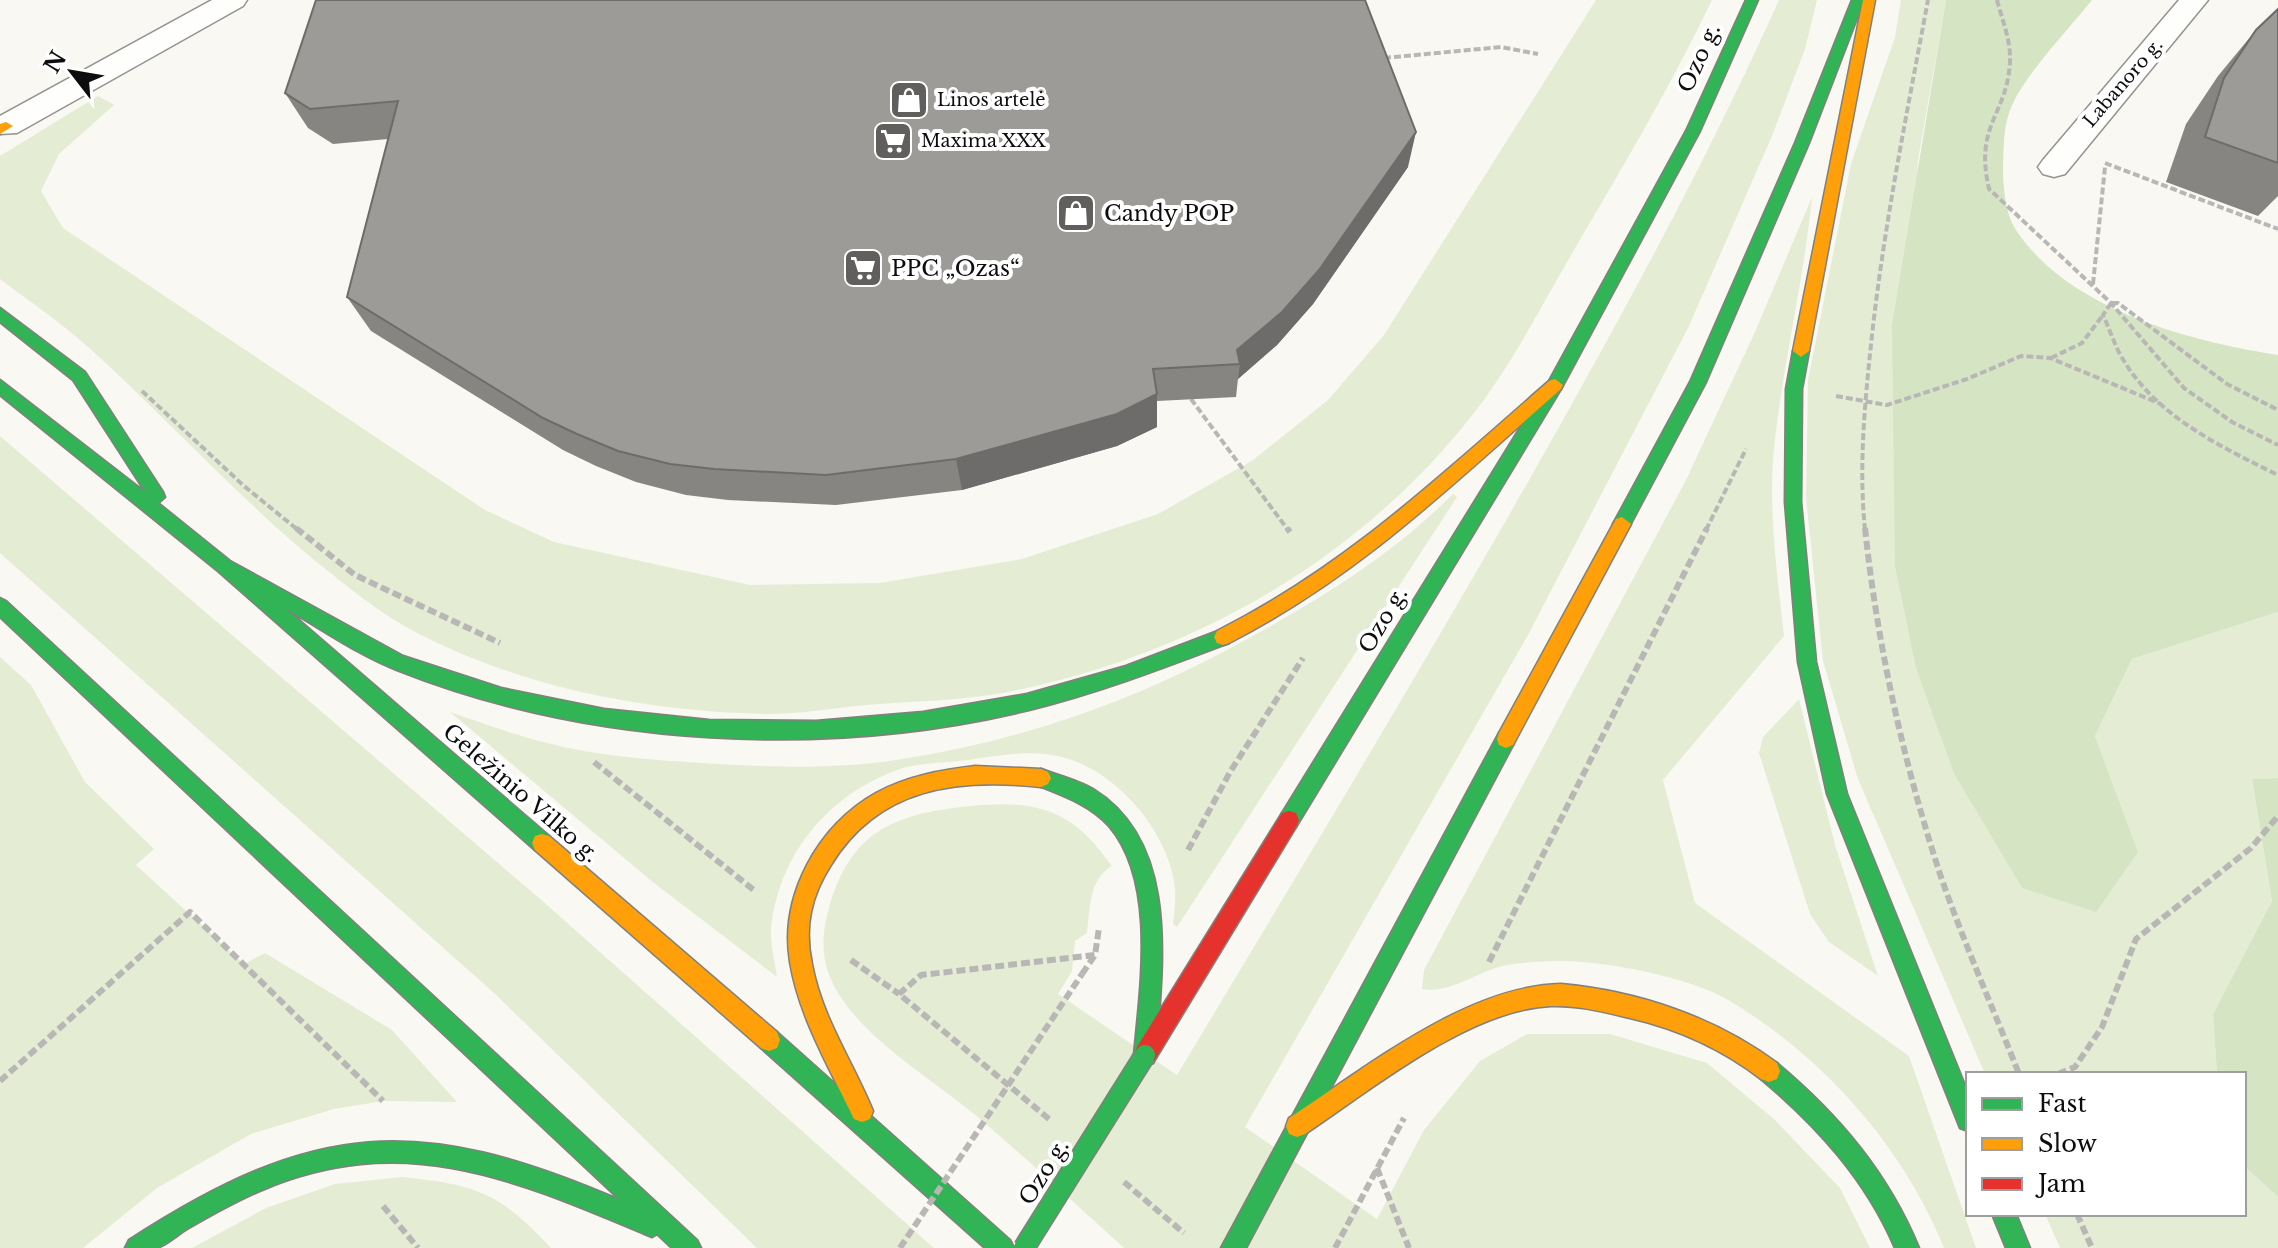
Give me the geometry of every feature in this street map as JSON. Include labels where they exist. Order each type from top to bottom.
[{"type":"main road","name":"Ozo g.","points":[[1024,1248],[1555,385],[1693,131],[1752,0]]},
{"type":"main road","points":[[1233,1248],[1698,382],[1802,143],[1858,0]]},
{"type":"main road","points":[[1869,0],[1794,389],[1793,502],[1807,662],[1837,794],[1966,1115]]},
{"type":"main road","points":[[0,314],[79,376],[178,529]]},
{"type":"main road","points":[[224,566],[402,664],[595,713],[710,729],[808,728],[927,719],[1025,704],[1120,679],[1214,641],[1279,607],[1380,533],[1555,385]]},
{"type":"main road","name":"Geležinio Vilko g.","points":[[0,386],[224,566],[870,1128],[1002,1248]]},
{"type":"main road","points":[[0,606],[683,1242]]},
{"type":"main road","points":[[870,1128],[813,1008],[796,952],[798,910],[817,865],[849,823],[889,794],[935,779],[991,774],[1048,776],[1085,793],[1122,826],[1142,868],[1151,912],[1145,1055]]},
{"type":"main road","points":[[1297,1126],[1458,1024],[1538,996],[1596,1000],[1669,1016],[1746,1052],[1810,1104],[1898,1224],[1907,1248]]},
{"type":"main road","points":[[137,1248],[216,1197],[299,1165],[372,1151],[456,1155],[527,1175],[683,1242]]},
{"type":"main road","points":[[2005,1216],[2018,1248]]},
{"type":"street","points":[[2,120],[188,0]]},
{"type":"street","points":[[2,120],[233,0]]},
{"type":"street","name":"Labanoro g.","points":[[2061,157],[2194,0]]},
{"type":"path","points":[[1928,0],[1879,263],[1865,402],[1862,497],[1872,592],[1902,733],[1941,876],[2018,1072]]},
{"type":"path","points":[[1383,58],[1501,47],[1538,54]]},
{"type":"path","points":[[2061,157],[2105,163],[2278,229]]},
{"type":"path","points":[[2093,285],[2105,163]]},
{"type":"path","points":[[2050,358],[2082,343],[2111,303]]},
{"type":"path","points":[[2111,303],[2118,303],[2227,384],[2276,411]]},
{"type":"path","points":[[2111,303],[2184,388],[2232,422],[2278,445]]},
{"type":"path","points":[[2103,315],[2125,362],[2161,404]]},
{"type":"path","points":[[1794,389],[1887,405],[1967,379],[2021,356],[2050,358],[2161,404],[2233,454],[2278,475]]},
{"type":"path","points":[[140,389],[244,486],[355,575],[483,638],[511,647]]},
{"type":"path","points":[[1191,399],[1290,532]]},
{"type":"path","points":[[1486,968],[1753,435]]},
{"type":"path","points":[[1142,868],[1190,849],[1230,772],[1303,658]]},
{"type":"path","points":[[595,713],[582,752],[798,924],[899,994],[1057,1126]]},
{"type":"path","points":[[2063,1072],[2075,1067],[2102,1027],[2136,939],[2251,848],[2278,816]]},
{"type":"path","points":[[0,1081],[190,912],[383,1101],[372,1151],[371,1192],[418,1248]]},
{"type":"path","points":[[899,994],[921,975],[1095,955]]},
{"type":"path","points":[[900,1248],[1082,974]]},
{"type":"path","points":[[1377,1167],[1409,1248]]},
{"type":"path","points":[[1117,1177],[1190,1238]]},
{"type":"path","points":[[1335,1248],[1365,1189]]},
{"type":"path","points":[[2078,1216],[2092,1248]]},
{"type":"green space","points":[[1596,0],[1712,0],[1646,126],[1525,336],[1470,418],[1425,470],[1375,517],[1321,559],[1264,596],[1203,628],[1075,676],[991,695],[792,713],[722,712],[675,708],[583,692],[537,681],[450,649],[385,614],[319,564],[259,512],[87,346],[0,279],[0,156],[98,96],[114,105],[59,154],[41,191],[63,228],[485,510],[554,542],[750,585],[880,583],[1022,559],[1158,514],[1253,460],[1328,400],[1384,335]]},
{"type":"green space","points":[[1779,0],[1817,0],[1805,49],[1772,136],[1689,326],[1528,635],[1245,1127],[1377,1219],[1424,1130],[1480,1061],[1527,1034],[1610,1034],[1707,1063],[1775,1120],[1840,1188],[1870,1248],[1124,1248],[979,1118],[875,1036],[841,998],[827,969],[824,937],[828,912],[848,862],[878,832],[897,822],[943,810],[1019,805],[1043,809],[1072,823],[1112,866],[1095,886],[1087,933],[1075,941],[1072,971],[1058,994],[1177,1075],[1430,652],[1583,385],[1685,195]]},
{"type":"green space","points":[[1901,0],[1946,0],[1918,160],[1895,567],[1916,669],[1954,774],[2022,888],[2138,852],[2095,736],[2132,659],[2278,612],[2278,778],[2252,780],[2272,901],[2213,1014],[2217,1072],[1984,1072],[1858,779],[1823,661],[1806,498],[1808,380],[1851,164],[1895,37]]},
{"type":"green space","points":[[1946,0],[2092,0],[2030,76],[2010,109],[2006,125],[2003,166],[2007,207],[2016,230],[2039,258],[2099,301],[2134,317],[2207,341],[2278,355],[2278,612],[2132,659],[2095,736],[2138,852],[2096,912],[2022,888],[1954,774],[1916,669],[1895,567],[1892,325]]},
{"type":"green space","points":[[1812,197],[1773,464],[1774,538],[1784,636],[1663,780],[1695,903],[1909,1056],[1976,1248],[1944,1248],[1906,1174],[1883,1139],[1856,1107],[1796,1048],[1763,1023],[1712,992],[1648,972],[1563,961],[1503,966],[1453,986],[1422,989],[1424,970],[1686,480],[1755,332]]},
{"type":"green space","points":[[0,436],[539,898],[934,1248],[757,1248],[494,993],[0,553]]},
{"type":"green space","points":[[1453,494],[1457,497],[1177,927],[1173,924],[1175,888],[1163,846],[1137,807],[1102,776],[1062,757],[1036,754],[922,764],[900,769],[851,794],[812,830],[797,852],[776,901],[771,929],[777,977],[654,883],[450,712],[566,747],[664,760],[802,767],[877,762],[949,751],[1086,712],[1130,696],[1216,656],[1311,603],[1361,570],[1408,535]]},
{"type":"green space","points":[[0,657],[31,685],[85,782],[154,849],[136,865],[244,964],[265,953],[392,1030],[457,1102],[383,1101],[334,1109],[251,1134],[157,1188],[83,1248],[0,1248]]},
{"type":"green space","points":[[1799,699],[1835,845],[1878,976],[1829,942],[1810,914],[1759,753],[1763,737]]},
{"type":"green space","points":[[2278,778],[2278,1197],[2246,1168],[2246,1072],[2217,1072],[2213,1014],[2272,901],[2252,779]]},
{"type":"green space","points":[[2246,1168],[2278,1197],[2278,1248],[2060,1248],[2046,1216],[2246,1216]]},
{"type":"green space","points":[[402,1177],[450,1184],[485,1194],[516,1214],[551,1248],[192,1248],[266,1208],[335,1184]]},
{"type":"building","name":"PPC „Ozas“","points":[[316,0],[1365,0],[1416,132],[1319,270],[1282,312],[1237,350],[1240,364],[1153,369],[1157,394],[1117,414],[956,459],[826,475],[670,464],[618,451],[543,418],[347,297],[398,101],[310,109],[285,93]]},
{"type":"building","points":[[2278,9],[2278,163],[2205,137],[2224,78],[2256,30]]},
{"type":"traffic: fast","points":[[1289,820],[1555,385],[1693,131],[1752,0]]},
{"type":"traffic: fast","points":[[1622,524],[1698,382],[1802,143],[1858,0]]},
{"type":"traffic: fast","points":[[0,314],[79,376],[157,497]]},
{"type":"traffic: fast","points":[[1801,351],[1794,389],[1793,502],[1807,662],[1837,794],[1966,1115]]},
{"type":"traffic: fast","points":[[0,386],[224,566],[542,843]]},
{"type":"traffic: fast","points":[[224,566],[404,665],[501,696],[604,718],[709,728],[816,729],[923,720],[1027,702],[1128,674],[1223,637]]},
{"type":"traffic: fast","points":[[0,606],[689,1248]]},
{"type":"traffic: fast","points":[[1233,1248],[1506,739]]},
{"type":"traffic: fast","points":[[1041,778],[1085,794],[1116,820],[1136,852],[1147,889],[1151,929],[1145,1055]]},
{"type":"traffic: fast","points":[[769,1040],[1002,1248]]},
{"type":"traffic: fast","points":[[1024,1248],[1145,1055]]},
{"type":"traffic: fast","points":[[1769,1071],[1811,1108],[1850,1150],[1882,1197],[1907,1248]]},
{"type":"traffic: fast","points":[[137,1248],[218,1199],[258,1180],[299,1165],[342,1155],[386,1151],[432,1153],[503,1166],[568,1189],[652,1225]]},
{"type":"traffic: fast","points":[[2005,1216],[2018,1248]]},
{"type":"traffic: slow","points":[[1801,351],[1869,0]]},
{"type":"traffic: slow","points":[[0,130],[6,126]]},
{"type":"traffic: slow","points":[[1223,637],[1314,586],[1356,556],[1438,489],[1555,385]]},
{"type":"traffic: slow","points":[[1506,739],[1622,524]]},
{"type":"traffic: slow","points":[[862,1111],[813,1007],[801,963],[798,940],[800,912],[816,870],[834,841],[857,818],[883,800],[912,787],[975,775],[1008,774],[1041,778]]},
{"type":"traffic: slow","points":[[542,843],[769,1040]]},
{"type":"traffic: slow","points":[[1297,1126],[1442,1033],[1505,1005],[1548,995],[1588,998],[1673,1019],[1724,1041],[1769,1071]]},
{"type":"traffic: jam","points":[[1145,1055],[1289,820]]},
{"type":"place","name":"Linos artelė","points":[[909,100]]},
{"type":"place","name":"Maxima XXX","points":[[893,141]]},
{"type":"place","name":"Candy POP","points":[[1076,213]]},
{"type":"place","name":"PPC „Ozas“","points":[[863,268]]}]
